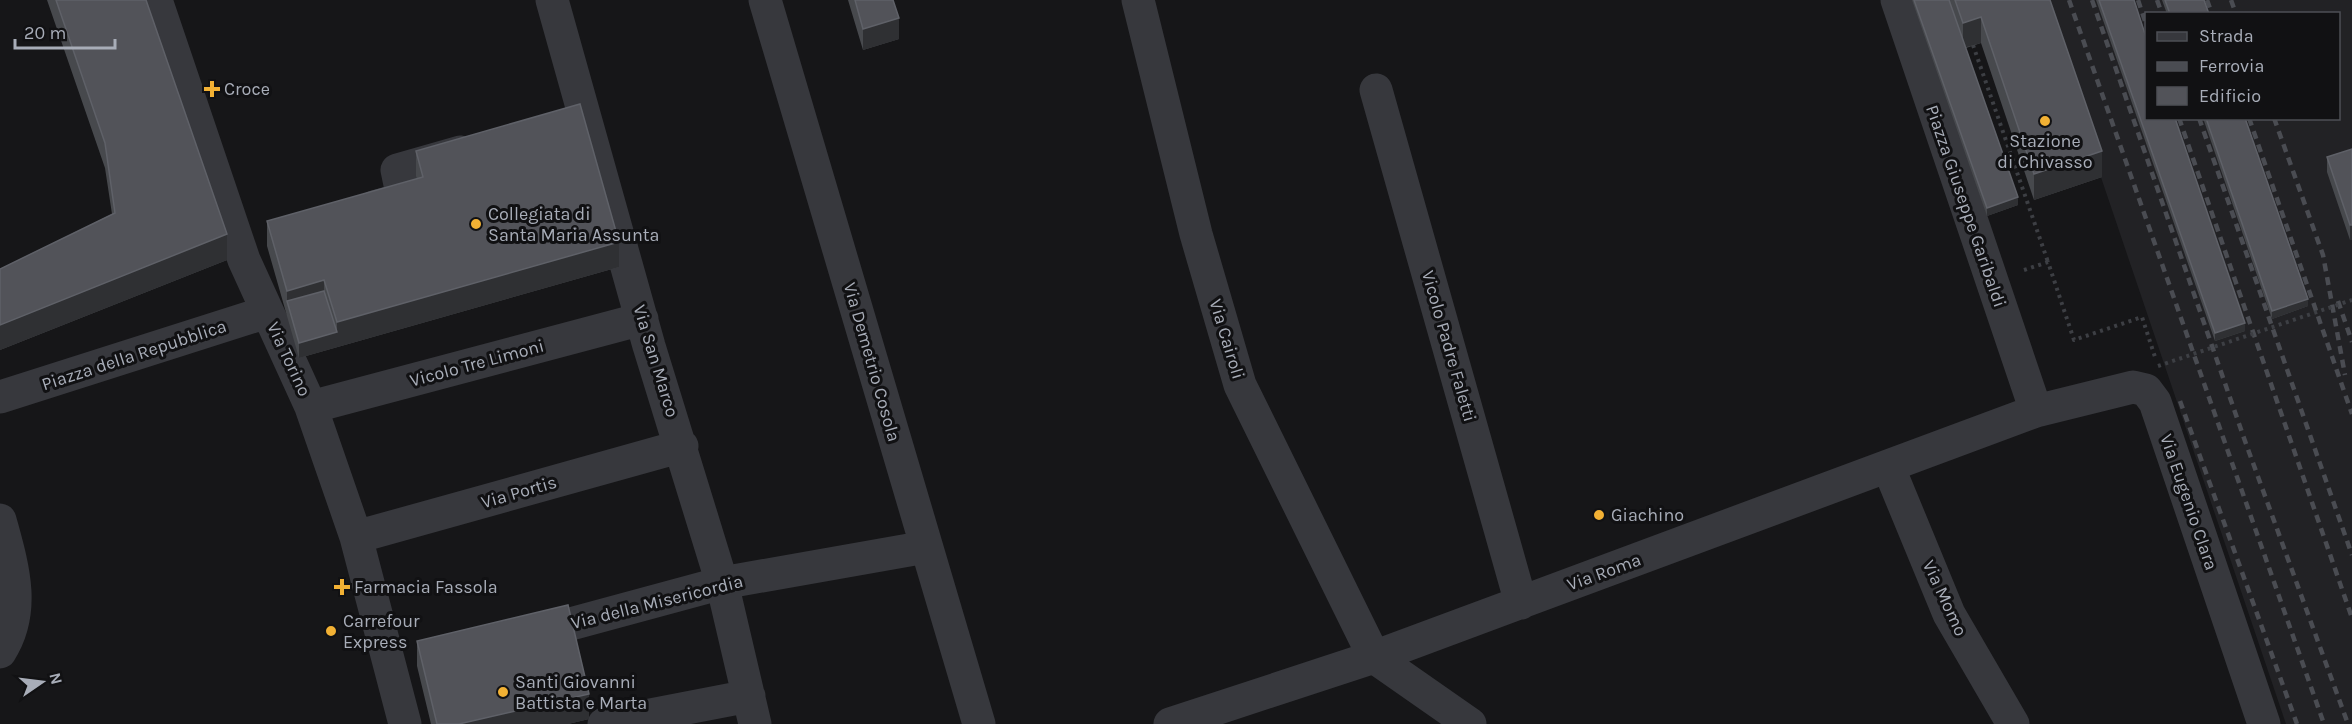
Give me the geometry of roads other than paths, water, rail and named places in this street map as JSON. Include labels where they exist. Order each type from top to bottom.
[{"type":"street","name":"Via Torino","points":[[156,0],[239,245],[311,407],[356,537],[405,724]]},
{"type":"street","name":"Via San Marco","points":[[552,0],[642,319],[722,583],[752,710]]},
{"type":"street","name":"Via Demetrio Cosola","points":[[765,0],[979,724]]},
{"type":"street","name":"Via Cairoli","points":[[1138,0],[1196,234],[1240,385],[1374,657]]},
{"type":"street","name":"Piazza Giuseppe Garibaldi","points":[[1897,0],[2036,411]]},
{"type":"street","name":"Vicolo Padre Faletti","points":[[1376,90],[1521,603]]},
{"type":"street","points":[[553,126],[586,117]]},
{"type":"street","points":[[348,214],[403,199],[397,170],[486,145]]},
{"type":"street","points":[[239,245],[272,236]]},
{"type":"street","name":"Piazza della Repubblica","points":[[0,397],[267,312]]},
{"type":"street","name":"Vicolo Tre Limoni","points":[[311,407],[642,319]]},
{"type":"street","name":"Via Eugenio Clara","points":[[2036,411],[2133,387],[2146,390],[2155,402],[2264,724]]},
{"type":"street","name":"Via Roma","points":[[1170,724],[1374,657],[2036,411]]},
{"type":"street","name":"Via Portis","points":[[356,537],[682,446]]},
{"type":"street","name":"Via Momo","points":[[1888,466],[1949,614],[2013,724]]},
{"type":"street","points":[[0,520],[15,575],[15,611],[6,643],[0,652]]},
{"type":"street","name":"Via della Misericordia","points":[[506,642],[722,583],[926,547]]},
{"type":"street","points":[[1374,657],[1470,724]]},
{"type":"street","points":[[392,673],[426,663]]},
{"type":"street","points":[[604,724],[752,710]]},
{"type":"railway","points":[[2069,0],[2324,724]]},
{"type":"railway","points":[[2092,0],[2245,441],[2348,724]]},
{"type":"railway","points":[[2138,0],[2145,21]]},
{"type":"railway","points":[[2157,0],[2161,12]]},
{"type":"railway","points":[[2207,0],[2211,12]]},
{"type":"railway","points":[[2231,0],[2235,12]]},
{"type":"railway","points":[[2180,120],[2352,618]]},
{"type":"railway","points":[[2200,120],[2352,555]]},
{"type":"railway","points":[[2250,120],[2352,414]]},
{"type":"railway","points":[[2275,120],[2323,255],[2345,375]]},
{"type":"railway","points":[[2338,301],[2352,342]]},
{"type":"railway","points":[[2180,401],[2297,724]]},
{"type":"place","name":"Croce","points":[[212,89]]},
{"type":"place","name":"Stazione di Chivasso","points":[[2045,121]]},
{"type":"place","name":"Collegiata di Santa Maria Assunta","points":[[476,224]]},
{"type":"place","name":"Giachino","points":[[1599,515]]},
{"type":"place","name":"Farmacia Fassola","points":[[342,587]]},
{"type":"place","name":"Carrefour Express","points":[[331,631]]},
{"type":"place","name":"Santi Giovanni Battista e Marta","points":[[503,692]]}]
